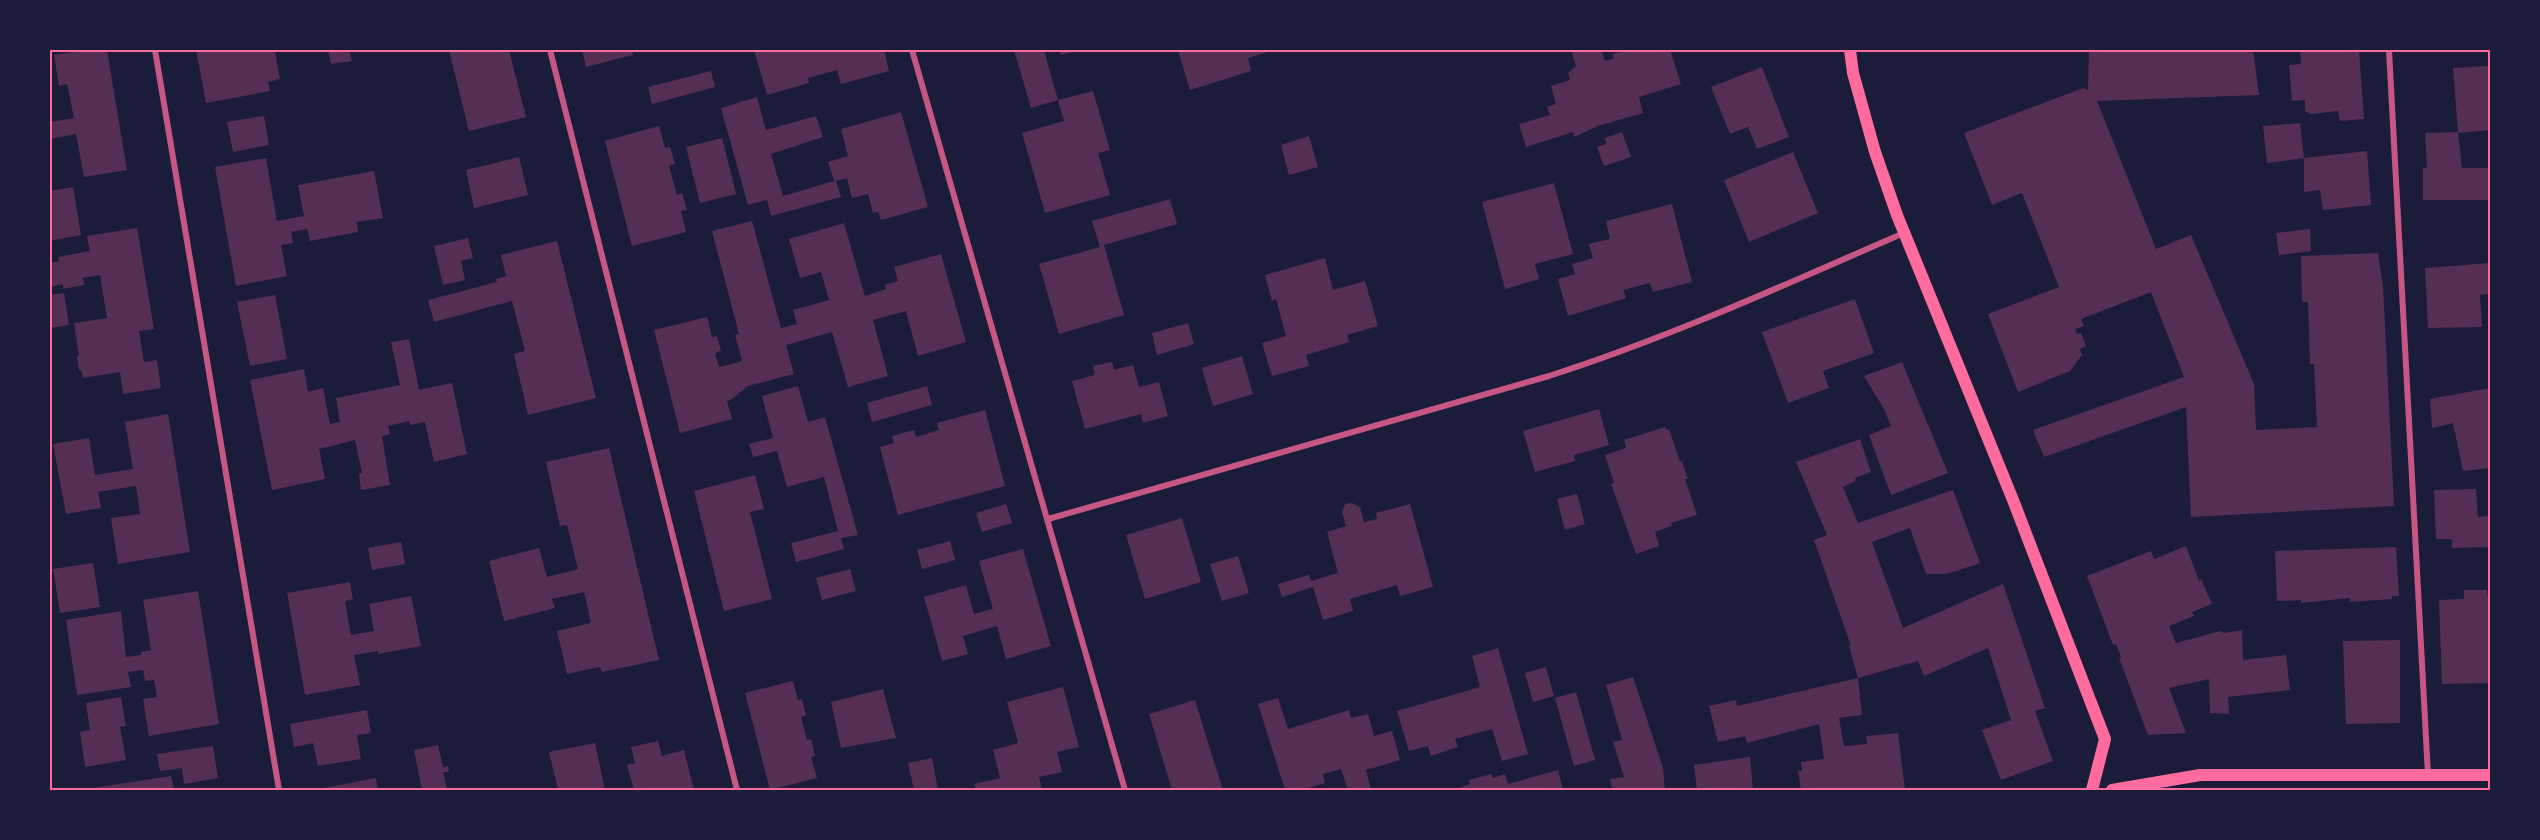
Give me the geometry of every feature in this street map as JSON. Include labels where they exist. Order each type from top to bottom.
[{"type":"main road","points":[[1850,50],[1853,73],[1875,152],[1904,233],[2013,500],[2106,739],[2091,790]]},
{"type":"main road","points":[[2112,790],[2200,775],[2490,775]]},
{"type":"street","points":[[155,50],[279,790]]},
{"type":"street","points":[[550,50],[737,790]]},
{"type":"street","points":[[912,50],[1125,790]]},
{"type":"street","points":[[2389,50],[2428,776]]},
{"type":"street","points":[[1048,519],[1610,357],[1675,333],[1904,233]]},
{"type":"building","points":[[87,50],[107,50],[127,170],[84,177],[76,134],[50,139],[50,122],[74,118],[67,84],[59,86],[54,55]]},
{"type":"building","points":[[196,50],[281,50],[275,52],[280,79],[268,82],[270,91],[206,103]]},
{"type":"building","points":[[328,50],[349,50],[352,61],[331,64]]},
{"type":"building","points":[[449,50],[509,50],[526,117],[469,131]]},
{"type":"building","points":[[582,50],[632,50],[633,55],[586,67]]},
{"type":"building","points":[[754,50],[884,50],[889,71],[841,84],[837,70],[808,78],[809,83],[767,95]]},
{"type":"building","points":[[1014,50],[1044,50],[1058,100],[1031,108]]},
{"type":"building","points":[[1059,50],[1079,50],[1061,55]]},
{"type":"building","points":[[1178,50],[1267,50],[1268,52],[1248,58],[1251,71],[1190,90]]},
{"type":"building","points":[[1571,50],[1601,50],[1605,61],[1614,58],[1612,54],[1632,50],[1670,50],[1681,84],[1639,97],[1643,113],[1598,126],[1574,137],[1573,132],[1526,147],[1519,124],[1550,115],[1547,107],[1556,104],[1551,86],[1570,80],[1568,73],[1576,66]]},
{"type":"building","points":[[2253,50],[2259,95],[2097,101],[2156,249],[2191,235],[2254,384],[2256,430],[2317,427],[2314,364],[2310,364],[2308,302],[2302,302],[2301,256],[2378,253],[2383,286],[2394,506],[2191,517],[2186,407],[2044,457],[2033,430],[2184,377],[2151,292],[2081,319],[2084,326],[2075,329],[2077,334],[2081,333],[2086,346],[2080,349],[2082,355],[2070,371],[2018,392],[1988,314],[2059,287],[2022,193],[1992,205],[1964,133],[2083,88],[2088,90],[2089,51]]},
{"type":"building","points":[[2300,50],[2359,50],[2364,119],[2340,121],[2338,111],[2311,114],[2305,111],[2305,100],[2292,101],[2289,65],[2301,64]]},
{"type":"building","points":[[2490,66],[2490,130],[2458,133],[2462,168],[2490,168],[2490,200],[2423,200],[2423,168],[2427,168],[2425,133],[2458,132],[2453,68]]},
{"type":"building","points":[[1762,67],[1789,137],[1757,149],[1748,127],[1730,134],[1711,87]]},
{"type":"building","points":[[711,71],[715,87],[652,104],[648,87]]},
{"type":"building","points":[[1093,91],[1110,150],[1098,153],[1110,195],[1045,213],[1022,133],[1064,121],[1058,100]]},
{"type":"building","points":[[757,97],[766,130],[816,116],[823,137],[771,154],[783,196],[834,181],[828,162],[848,156],[841,129],[901,112],[928,207],[881,220],[878,212],[873,213],[868,194],[852,198],[847,178],[836,181],[841,197],[771,216],[767,200],[748,205],[721,108]]},
{"type":"building","points":[[264,116],[269,145],[233,152],[227,122]]},
{"type":"building","points":[[2300,123],[2304,158],[2267,163],[2263,126]]},
{"type":"building","points":[[659,126],[665,148],[670,147],[675,164],[669,166],[677,195],[682,193],[687,210],[681,211],[686,232],[632,246],[605,141]]},
{"type":"building","points":[[1622,132],[1631,157],[1604,166],[1597,147],[1606,144],[1605,138]]},
{"type":"building","points":[[1309,136],[1318,167],[1289,175],[1281,145]]},
{"type":"building","points":[[722,138],[736,194],[700,203],[686,147]]},
{"type":"building","points":[[2367,151],[2371,205],[2323,210],[2320,190],[2304,192],[2304,158]]},
{"type":"building","points":[[1793,152],[1818,213],[1749,242],[1724,180]]},
{"type":"building","points":[[519,157],[528,195],[474,208],[466,170]]},
{"type":"building","points":[[266,158],[277,221],[304,216],[298,185],[374,171],[383,218],[357,222],[358,232],[310,241],[307,229],[291,232],[293,243],[281,245],[287,276],[236,286],[215,167]]},
{"type":"building","points":[[1554,183],[1573,254],[1535,264],[1539,279],[1505,289],[1482,202]]},
{"type":"building","points":[[73,187],[81,235],[50,241],[50,191]]},
{"type":"building","points":[[1170,199],[1177,224],[1104,245],[1124,315],[1059,334],[1039,264],[1100,247],[1092,221]]},
{"type":"building","points":[[1672,204],[1692,282],[1653,292],[1650,283],[1623,290],[1626,298],[1568,316],[1558,279],[1575,274],[1572,264],[1593,258],[1589,244],[1610,239],[1606,221]]},
{"type":"building","points":[[752,221],[781,328],[797,324],[793,310],[829,300],[821,272],[800,278],[789,239],[844,223],[865,296],[886,289],[885,285],[898,281],[894,267],[941,254],[966,342],[918,356],[906,311],[873,320],[888,376],[848,387],[832,332],[786,345],[794,374],[748,386],[727,401],[732,419],[680,433],[654,330],[707,317],[712,337],[717,336],[721,351],[715,353],[719,367],[742,361],[735,335],[739,334],[712,231]]},
{"type":"building","points":[[137,228],[154,329],[139,331],[144,362],[157,360],[161,388],[123,394],[120,372],[83,378],[79,370],[74,323],[107,318],[100,275],[83,278],[84,285],[63,289],[63,284],[50,287],[50,263],[59,261],[58,257],[90,251],[87,236]]},
{"type":"building","points":[[2310,229],[2311,251],[2279,255],[2276,233]]},
{"type":"building","points":[[468,238],[473,258],[461,261],[465,280],[443,285],[434,246]]},
{"type":"building","points":[[557,241],[596,398],[528,415],[514,354],[525,351],[512,301],[434,322],[428,300],[497,282],[496,279],[506,276],[501,255]]},
{"type":"building","points":[[1325,258],[1333,290],[1365,281],[1378,326],[1347,335],[1349,342],[1306,355],[1309,366],[1272,376],[1262,343],[1286,336],[1276,299],[1272,301],[1265,275]]},
{"type":"building","points":[[2490,263],[2490,294],[2480,295],[2482,327],[2428,328],[2425,268]]},
{"type":"building","points":[[64,293],[69,325],[50,328],[50,295]]},
{"type":"building","points":[[275,295],[287,359],[250,366],[237,302]]},
{"type":"building","points":[[1855,299],[1874,353],[1823,371],[1829,388],[1788,403],[1762,332]]},
{"type":"building","points":[[1188,323],[1194,344],[1157,355],[1152,333]]},
{"type":"building","points":[[409,339],[419,390],[452,383],[467,454],[434,462],[425,422],[410,425],[409,421],[388,426],[390,434],[382,436],[390,485],[361,490],[359,473],[362,473],[355,440],[319,449],[325,479],[272,490],[250,380],[304,369],[308,392],[323,388],[330,424],[340,422],[336,398],[400,385],[391,342]]},
{"type":"building","points":[[1242,356],[1253,394],[1213,406],[1202,368]]},
{"type":"building","points":[[1112,362],[1114,370],[1133,365],[1139,387],[1159,382],[1168,416],[1143,423],[1141,414],[1085,429],[1072,381],[1095,375],[1093,366]]},
{"type":"building","points":[[1902,362],[1948,473],[1891,495],[1869,435],[1891,426],[1884,409],[1864,376]]},
{"type":"building","points":[[798,386],[808,422],[825,417],[858,535],[841,538],[844,549],[796,562],[791,543],[838,531],[824,477],[787,487],[777,451],[753,457],[749,444],[773,438],[762,396]]},
{"type":"building","points":[[927,386],[932,405],[872,422],[867,403]]},
{"type":"building","points":[[2490,388],[2490,468],[2463,471],[2453,423],[2432,428],[2430,399]]},
{"type":"building","points":[[1599,409],[1609,445],[1574,455],[1575,461],[1535,472],[1523,431]]},
{"type":"building","points":[[985,410],[1005,486],[898,515],[880,447],[894,443],[892,436],[914,430],[916,437],[939,430],[937,423]]},
{"type":"building","points":[[168,414],[190,552],[118,564],[111,518],[140,514],[136,486],[98,492],[101,508],[66,514],[53,444],[89,438],[95,475],[133,469],[125,422]]},
{"type":"building","points":[[1665,427],[1666,430],[1669,429],[1680,462],[1682,461],[1688,479],[1685,479],[1697,515],[1671,523],[1672,526],[1655,532],[1659,546],[1636,554],[1611,484],[1614,483],[1605,455],[1626,448],[1624,440]]},
{"type":"building","points":[[1860,439],[1871,472],[1855,478],[1856,481],[1843,487],[1858,523],[1953,490],[1980,563],[1947,574],[1926,574],[1910,528],[1872,542],[1903,628],[2003,584],[2045,708],[2035,711],[2053,761],[2001,780],[1982,730],[2011,720],[1988,648],[1924,676],[1918,661],[1858,678],[1849,646],[1851,646],[1814,540],[1827,535],[1796,462]]},
{"type":"building","points":[[609,448],[659,660],[602,672],[600,667],[567,674],[557,631],[591,623],[584,592],[552,599],[555,608],[504,621],[489,561],[539,548],[547,577],[578,569],[567,525],[560,526],[546,462]]},
{"type":"building","points":[[755,475],[764,509],[750,512],[772,599],[724,611],[694,491]]},
{"type":"building","points":[[2476,489],[2478,517],[2490,516],[2490,547],[2452,548],[2452,539],[2436,539],[2434,490]]},
{"type":"building","points":[[1577,494],[1585,524],[1565,530],[1557,499]]},
{"type":"building","points":[[1352,503],[1360,507],[1364,522],[1377,519],[1376,513],[1410,504],[1433,587],[1400,596],[1397,585],[1350,599],[1353,611],[1323,620],[1313,587],[1282,597],[1278,584],[1309,575],[1311,581],[1338,573],[1327,532],[1346,526],[1342,512],[1345,504]]},
{"type":"building","points":[[1006,504],[1012,523],[982,532],[976,513]]},
{"type":"building","points":[[1182,518],[1201,582],[1145,599],[1126,535]]},
{"type":"building","points":[[950,541],[955,560],[922,569],[917,550]]},
{"type":"building","points":[[401,542],[405,564],[372,570],[368,548]]},
{"type":"building","points":[[2186,546],[2199,581],[2201,579],[2212,604],[2192,612],[2194,616],[2169,626],[2176,643],[2220,631],[2224,633],[2242,630],[2243,660],[2286,655],[2290,690],[2228,697],[2229,714],[2210,713],[2209,679],[2169,688],[2186,733],[2148,735],[2119,658],[2121,657],[2116,644],[2113,645],[2087,576],[2151,551],[2154,559]]},
{"type":"building","points":[[2396,547],[2399,596],[2392,596],[2392,599],[2350,602],[2350,598],[2301,603],[2301,600],[2277,601],[2275,551]]},
{"type":"building","points":[[1023,549],[1051,646],[1006,659],[997,626],[963,636],[968,654],[942,661],[924,597],[966,585],[974,614],[993,609],[979,561]]},
{"type":"building","points":[[1238,556],[1249,593],[1222,601],[1210,564]]},
{"type":"building","points":[[93,563],[100,607],[60,613],[53,569]]},
{"type":"building","points":[[850,569],[856,591],[822,600],[816,578]]},
{"type":"building","points":[[350,582],[353,599],[345,601],[351,635],[374,631],[369,604],[411,596],[421,646],[378,654],[378,651],[354,655],[360,685],[305,695],[287,593]]},
{"type":"building","points":[[2464,590],[2487,590],[2488,599],[2490,599],[2490,683],[2442,684],[2439,600],[2464,599]]},
{"type":"building","points":[[198,591],[219,724],[149,736],[143,699],[157,697],[154,680],[145,681],[143,670],[128,672],[131,687],[77,695],[66,620],[121,611],[126,657],[141,655],[141,652],[151,650],[143,600]]},
{"type":"building","points":[[2400,640],[2400,723],[2346,724],[2343,641]]},
{"type":"building","points":[[1498,648],[1528,754],[1502,761],[1492,729],[1455,739],[1458,747],[1431,756],[1428,746],[1409,751],[1397,711],[1480,687],[1472,656]]},
{"type":"building","points":[[1546,667],[1554,696],[1533,702],[1525,673]]},
{"type":"building","points":[[1633,677],[1663,768],[1665,790],[1612,790],[1610,779],[1624,777],[1613,742],[1622,740],[1606,685]]},
{"type":"building","points":[[1858,678],[1862,715],[1839,718],[1844,746],[1867,744],[1866,736],[1898,733],[1905,790],[1801,790],[1798,771],[1802,771],[1801,762],[1824,759],[1819,724],[1747,743],[1745,736],[1718,742],[1709,706],[1736,700],[1737,706]]},
{"type":"building","points":[[793,681],[798,700],[802,699],[806,715],[801,717],[807,740],[811,739],[815,756],[811,757],[817,778],[770,790],[745,693]]},
{"type":"building","points":[[1063,687],[1079,747],[1057,752],[1062,772],[1039,777],[1042,790],[976,790],[974,784],[1000,778],[993,750],[1018,743],[1007,702]]},
{"type":"building","points":[[883,689],[896,738],[841,748],[831,702]]},
{"type":"building","points":[[1576,692],[1595,760],[1574,766],[1555,698]]},
{"type":"building","points":[[121,697],[126,726],[120,727],[126,760],[85,767],[80,732],[90,730],[86,703]]},
{"type":"building","points":[[1278,698],[1288,729],[1349,710],[1351,718],[1368,714],[1374,736],[1392,731],[1400,760],[1366,770],[1371,790],[1348,790],[1341,769],[1323,774],[1325,783],[1302,790],[1285,790],[1258,704]]},
{"type":"building","points":[[1195,700],[1223,790],[1172,790],[1149,714]]},
{"type":"building","points":[[367,710],[371,733],[357,735],[361,759],[318,766],[313,743],[294,747],[290,724]]},
{"type":"building","points":[[658,741],[662,756],[684,750],[694,790],[634,790],[627,765],[635,763],[631,747]]},
{"type":"building","points":[[595,743],[605,790],[558,790],[549,752]]},
{"type":"building","points":[[438,745],[443,767],[448,766],[449,772],[443,772],[447,790],[422,790],[414,750]]},
{"type":"building","points":[[213,746],[218,778],[184,784],[182,768],[160,771],[157,754]]},
{"type":"building","points":[[1750,757],[1753,790],[1697,790],[1694,765]]},
{"type":"building","points":[[932,758],[938,790],[914,790],[908,763]]},
{"type":"building","points":[[1558,770],[1563,790],[1460,790],[1459,788],[1470,784],[1469,780],[1491,774],[1493,778],[1505,774],[1508,784]]},
{"type":"building","points":[[171,776],[174,790],[86,790],[86,789]]},
{"type":"building","points":[[376,778],[378,790],[319,790],[319,789]]}]
